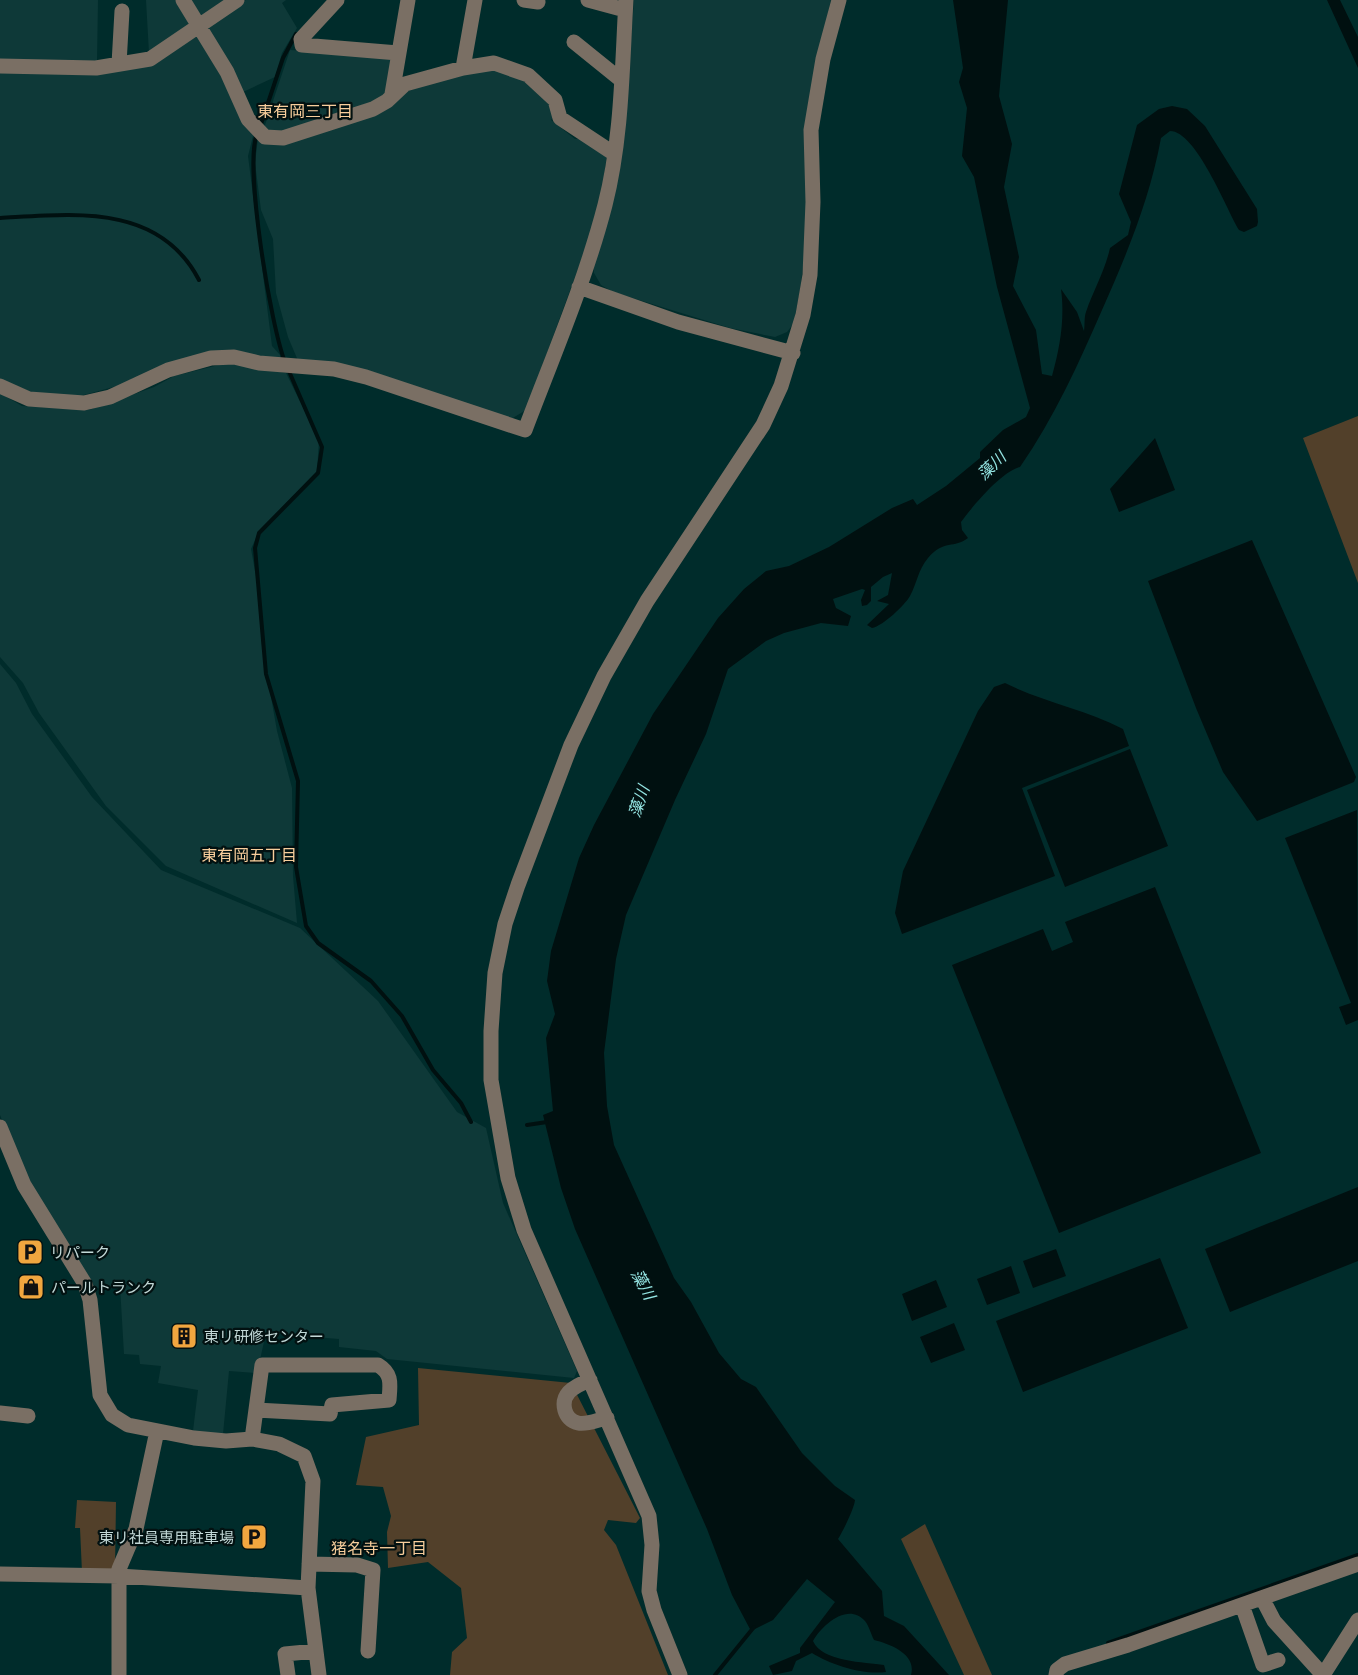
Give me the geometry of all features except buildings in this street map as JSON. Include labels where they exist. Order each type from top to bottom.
[{"type":"street","points":[[183,0],[200,25],[257,131],[269,138],[283,138],[373,109],[387,102],[392,94],[405,84],[463,68],[494,63],[528,75],[555,100],[561,118],[613,153]]},
{"type":"street","points":[[0,66],[96,68],[150,58],[237,0]]},
{"type":"street","points":[[337,0],[301,39],[302,45],[398,53]]},
{"type":"street","points":[[392,94],[408,0]]},
{"type":"street","points":[[463,68],[475,0]]},
{"type":"street","points":[[0,386],[29,399],[84,403],[110,398],[168,370],[211,358],[234,357],[259,363],[333,369],[366,376],[525,430],[579,287],[605,203],[613,153],[621,80],[625,5],[588,0]]},
{"type":"street","points":[[680,1675],[654,1610],[649,1591],[652,1545],[649,1516],[524,1230],[508,1178],[491,1080],[491,1031],[495,973],[505,924],[518,885],[571,745],[604,676],[647,601],[763,425],[793,353],[810,275],[813,202],[811,130],[815,96],[839,0]]},
{"type":"street","points":[[119,64],[122,11]]},
{"type":"street","points":[[574,42],[621,80]]},
{"type":"street","points":[[579,287],[678,322],[793,353]]},
{"type":"street","points":[[0,1127],[24,1185],[86,1284],[90,1300],[100,1395],[104,1406],[112,1415],[128,1425],[157,1431],[210,1439],[252,1439],[279,1444],[304,1456],[313,1481],[309,1588],[319,1675]]},
{"type":"street","points":[[252,1439],[262,1365],[378,1365],[387,1370],[391,1382],[388,1400],[332,1405],[330,1414],[256,1410]]},
{"type":"street","points":[[590,1380],[575,1387],[565,1397],[564,1407],[567,1417],[576,1423],[607,1418]]},
{"type":"street","points":[[0,1413],[28,1416]]},
{"type":"street","points":[[118,1675],[119,1569],[136,1529],[157,1431]]},
{"type":"street","points":[[309,1564],[357,1565],[373,1570],[368,1651]]},
{"type":"street","points":[[1056,1675],[1056,1670],[1065,1664],[1128,1645],[1358,1564]]},
{"type":"street","points":[[0,1574],[119,1576],[309,1588]]},
{"type":"street","points":[[1262,1598],[1274,1621],[1323,1675],[1358,1620]]},
{"type":"street","points":[[1242,1605],[1264,1668],[1278,1660]]},
{"type":"street","points":[[288,1675],[285,1654],[316,1651]]},
{"type":"shaded area","points":[[0,0],[98,0],[97,61],[0,60]]},
{"type":"shaded area","points":[[146,0],[181,0],[194,21],[149,53]]},
{"type":"shaded area","points":[[191,0],[233,0],[203,19]]},
{"type":"shaded area","points":[[246,0],[286,0],[282,3],[297,28],[282,53],[275,77],[243,92],[207,25]]},
{"type":"shaded area","points":[[634,0],[831,0],[812,86],[807,229],[801,284],[794,323],[787,332],[775,337],[730,328],[613,292],[601,285],[594,273],[593,261],[623,146]]},
{"type":"shaded area","points":[[197,36],[254,132],[248,156],[272,346],[280,355],[280,360],[244,352],[80,396],[35,394],[0,379],[0,70],[153,62]]},
{"type":"shaded area","points":[[290,50],[392,56],[389,92],[380,102],[279,135],[263,131]]},
{"type":"shaded area","points":[[491,67],[512,70],[557,111],[551,120],[575,139],[580,139],[607,154],[600,209],[526,410],[511,419],[299,363],[288,337],[276,293],[273,239],[261,210],[255,163],[258,138],[268,142],[401,91]]},
{"type":"shaded area","points":[[227,363],[286,373],[319,440],[317,471],[259,531],[251,549],[257,582],[262,646],[277,731],[292,788],[293,876],[297,923],[166,866],[106,806],[39,713],[23,683],[0,657],[0,393],[22,406],[89,410],[154,387],[174,376]]},
{"type":"shaded area","points":[[1358,416],[1358,583],[1303,438]]},
{"type":"shaded area","points":[[0,664],[16,683],[32,714],[92,797],[161,870],[300,928],[378,1001],[457,1112],[486,1128],[503,1203],[577,1371],[574,1378],[387,1359],[376,1351],[339,1347],[339,1339],[266,1333],[257,1373],[229,1371],[223,1434],[193,1431],[198,1390],[158,1383],[161,1366],[140,1364],[139,1355],[124,1354],[120,1286],[93,1289],[27,1183],[0,1115]]},
{"type":"shaded area","points":[[418,1368],[571,1383],[640,1518],[636,1523],[608,1520],[604,1530],[616,1545],[668,1675],[450,1675],[452,1652],[467,1638],[461,1588],[428,1562],[388,1568],[387,1532],[391,1516],[383,1487],[356,1485],[366,1437],[419,1425]]},
{"type":"shaded area","points":[[77,1500],[116,1502],[115,1569],[82,1572],[80,1528],[75,1528]]},
{"type":"shaded area","points":[[925,1524],[992,1675],[964,1675],[901,1539]]},
{"type":"water","name":"藻川","points":[[953,0],[1008,0],[999,96],[1012,144],[1004,187],[1019,257],[1013,286],[1036,330],[1042,374],[1052,376],[1057,354],[1062,322],[1061,289],[1077,312],[1084,331],[1086,312],[1110,248],[1128,235],[1131,222],[1119,194],[1137,125],[1159,109],[1172,106],[1187,109],[1205,126],[1257,209],[1258,222],[1257,226],[1244,232],[1239,230],[1209,172],[1190,143],[1180,134],[1170,131],[1161,138],[1144,204],[1111,289],[1065,391],[1044,430],[1020,467],[1004,475],[980,499],[961,522],[962,530],[968,538],[934,552],[922,567],[907,600],[882,623],[872,628],[867,625],[889,604],[877,601],[888,595],[892,573],[871,587],[871,601],[867,605],[862,606],[861,600],[865,590],[862,589],[833,599],[836,608],[851,616],[848,626],[821,623],[784,633],[766,641],[728,669],[706,734],[626,915],[616,959],[604,1053],[607,1106],[614,1145],[674,1278],[691,1302],[719,1353],[741,1379],[756,1387],[802,1453],[835,1486],[855,1500],[838,1539],[882,1591],[884,1616],[904,1626],[949,1675],[911,1675],[912,1668],[906,1656],[894,1647],[874,1640],[865,1621],[851,1614],[836,1618],[823,1628],[813,1641],[818,1648],[834,1657],[884,1665],[886,1672],[867,1672],[848,1668],[812,1653],[796,1661],[792,1671],[773,1675],[769,1666],[800,1653],[800,1648],[835,1602],[807,1579],[773,1620],[751,1631],[732,1595],[707,1529],[575,1229],[561,1188],[543,1115],[553,1111],[546,1038],[555,1014],[547,981],[551,951],[579,858],[594,825],[653,714],[718,618],[744,589],[766,571],[789,566],[829,547],[892,508],[913,499],[917,505],[946,486],[980,458],[980,452],[1003,430],[1026,417],[1030,408],[997,287],[974,177],[962,156],[967,108],[959,82],[963,68]]},
{"type":"water","points":[[1327,0],[1340,0],[1358,37],[1358,68]]},
{"type":"water","points":[[1155,438],[1175,490],[1119,512],[1110,489]]},
{"type":"water","points":[[1252,540],[1356,777],[1354,782],[1257,821],[1223,772],[1148,581]]},
{"type":"water","points":[[1005,683],[1123,729],[1129,746],[1022,788],[1055,876],[902,934],[895,913],[903,871],[978,711],[994,687]]},
{"type":"water","points":[[1130,749],[1168,846],[1065,887],[1027,790]]},
{"type":"water","points":[[1357,810],[1358,1020],[1346,1025],[1339,1007],[1351,1003],[1285,838]]},
{"type":"water","points":[[1155,887],[1261,1153],[1059,1233],[952,965],[1043,929],[1052,951],[1073,942],[1065,922]]},
{"type":"water","points":[[1358,1187],[1358,1261],[1230,1312],[1205,1249]]},
{"type":"water","points":[[1056,1249],[1066,1276],[1033,1288],[1023,1261]]},
{"type":"water","points":[[1160,1258],[1188,1328],[1023,1392],[996,1321]]},
{"type":"water","points":[[1011,1266],[1020,1293],[987,1305],[977,1279]]},
{"type":"water","points":[[936,1280],[947,1307],[912,1321],[902,1294]]},
{"type":"water","points":[[954,1323],[965,1350],[931,1363],[920,1337]]},
{"type":"waterway","points":[[260,127],[283,58],[296,34]]},
{"type":"waterway","points":[[257,134],[254,152],[256,211],[273,316],[285,362]]},
{"type":"waterway","points":[[0,218],[85,216],[138,225],[161,237],[182,255],[199,280]]},
{"type":"waterway","points":[[288,369],[322,447],[318,473],[259,533],[255,548],[266,674],[298,781],[296,867],[306,926],[318,943],[371,981],[402,1016],[433,1070],[461,1103],[471,1122]]},
{"type":"waterway","points":[[527,1125],[547,1122]]},
{"type":"waterway","points":[[1108,1643],[1358,1555]]},
{"type":"waterway","points":[[715,1675],[754,1627]]},
{"type":"place","name":"リパーク","points":[[30,1252]]},
{"type":"place","name":"パールトランク","points":[[31,1287]]},
{"type":"place","name":"東リ研修センター","points":[[184,1336]]},
{"type":"place","name":"東リ社員専用駐車場","points":[[254,1537]]},
{"type":"district","name":"東有岡三丁目","points":[[305,110]]},
{"type":"district","name":"東有岡五丁目","points":[[249,854]]},
{"type":"district","name":"猪名寺一丁目","points":[[379,1547]]}]
